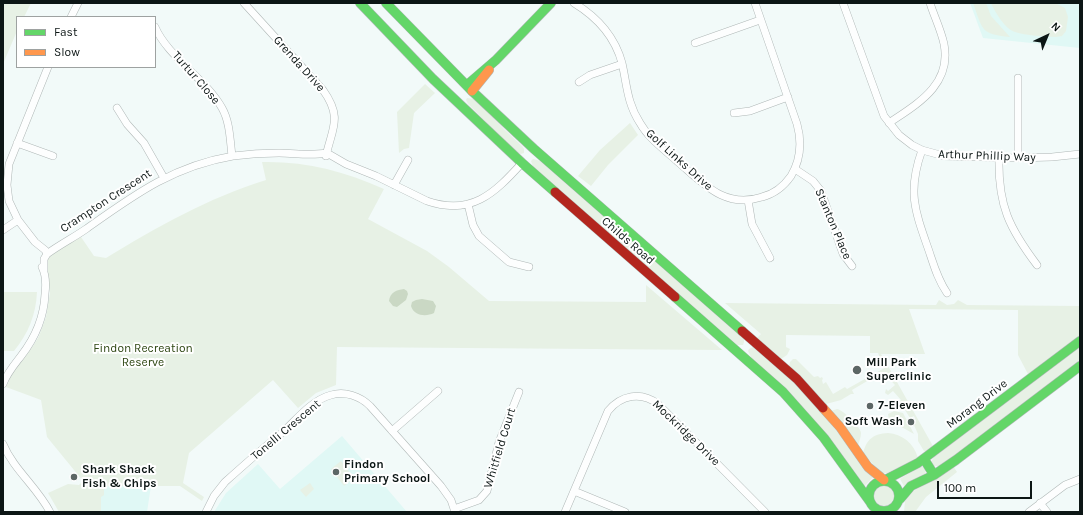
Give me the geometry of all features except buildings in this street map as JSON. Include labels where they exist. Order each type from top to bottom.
[{"type":"main road","name":"Childs Road","points":[[360,3],[418,64],[522,164],[783,392],[824,438],[874,507]]},
{"type":"main road","name":"Childs Road","points":[[386,3],[470,88],[534,149],[788,370],[812,394],[840,427],[868,467],[884,480]]},
{"type":"main road","points":[[456,101],[485,76],[496,60],[544,6],[551,3]]},
{"type":"main road","points":[[522,164],[534,149]]},
{"type":"main road","points":[[740,354],[753,339]]},
{"type":"main road","name":"Morang Drive","points":[[884,480],[924,459],[1080,341]]},
{"type":"main road","points":[[900,512],[899,501],[899,490],[897,486],[884,480],[874,484],[869,493],[874,507],[883,511],[892,509],[899,501],[911,486],[934,475],[956,460],[1080,366]]},
{"type":"main road","points":[[924,459],[934,475]]},
{"type":"street","points":[[72,16],[78,3]]},
{"type":"street","name":"Grenda Drive","points":[[244,3],[327,95],[333,109],[334,125],[326,155]]},
{"type":"street","name":"Golf Links Drive","points":[[574,3],[592,16],[606,30],[617,48],[622,64],[630,105],[640,125],[665,150],[714,192],[729,199],[748,200],[757,199],[773,193],[785,183],[795,169],[801,141],[797,124],[755,3]]},
{"type":"street","name":"Arthur Phillip Way","points":[[843,3],[880,108],[889,124],[903,139],[922,150],[944,156],[1018,158],[1080,154]]},
{"type":"street","points":[[889,124],[925,98],[938,82],[943,69],[944,45],[930,3]]},
{"type":"street","points":[[695,43],[760,20]]},
{"type":"street","name":"Turtur Close","points":[[156,29],[163,40],[214,96],[222,108],[228,122],[232,156]]},
{"type":"street","points":[[579,82],[590,75],[622,64]]},
{"type":"street","points":[[3,384],[10,370],[33,338],[41,321],[45,300],[45,252],[34,247],[30,237],[18,220],[9,201],[7,185],[9,164],[48,68]]},
{"type":"street","points":[[1018,78],[1018,158]]},
{"type":"street","points":[[734,113],[750,111],[788,97]]},
{"type":"street","points":[[117,108],[123,118],[144,143],[164,178]]},
{"type":"street","points":[[18,143],[53,156]]},
{"type":"street","points":[[922,150],[914,179],[915,207],[939,280],[947,293]]},
{"type":"street","name":"Crampton Crescent","points":[[45,252],[61,245],[83,231],[144,189],[164,178],[196,165],[232,156],[269,153],[326,155]]},
{"type":"street","points":[[326,155],[434,204],[450,206],[468,204],[483,199],[497,190],[522,164]]},
{"type":"street","points":[[998,158],[1000,192],[1008,218],[1017,237],[1038,265]]},
{"type":"street","points":[[394,185],[408,160]]},
{"type":"street","name":"Stanton Place","points":[[795,169],[813,181],[821,191],[843,254],[852,266]]},
{"type":"street","points":[[748,200],[752,224],[770,258]]},
{"type":"street","points":[[468,204],[473,225],[479,236],[510,262],[529,267]]},
{"type":"street","points":[[3,230],[18,220]]},
{"type":"street","points":[[392,431],[438,391]]},
{"type":"street","name":"Whitfield Court","points":[[455,511],[479,500],[487,491],[499,442],[519,392]]},
{"type":"street","name":"Tonelli Crescent","points":[[206,512],[214,496],[225,482],[309,408],[326,397],[345,394],[360,398],[370,406],[441,486],[451,500],[455,511]]},
{"type":"street","name":"Mockridge Drive","points":[[565,512],[608,411],[618,401],[631,396],[642,396],[654,400],[765,512]]},
{"type":"street","points":[[3,444],[11,459],[42,499],[50,512]]},
{"type":"street","points":[[1029,512],[1065,485],[1080,479]]},
{"type":"street","points":[[574,491],[625,512]]},
{"type":"street","points":[[1040,503],[1047,512]]},
{"type":"shaded area","points":[[970,3],[1080,3],[1080,48],[983,38]]},
{"type":"shaded area","name":"Findon Primary School","points":[[342,436],[407,512],[214,512],[226,493],[258,464],[280,489]]},
{"type":"shaded area","points":[[103,486],[151,486],[147,512],[101,512]]},
{"type":"green space","points":[[3,3],[31,3],[24,16],[16,16],[16,33],[3,64]]},
{"type":"green space","points":[[973,3],[986,3],[991,16],[1010,37],[993,34],[984,29],[981,25]]},
{"type":"green space","points":[[991,3],[1055,3],[1065,8],[1068,17],[1066,31],[1062,36],[1056,37],[1015,32],[1004,24]]},
{"type":"green space","points":[[425,84],[435,93],[414,113],[409,148],[404,149],[399,153],[397,112]]},
{"type":"green space","points":[[467,98],[474,99],[481,104],[522,146],[524,153],[521,154],[516,152],[468,104],[466,100]]},
{"type":"green space","points":[[630,123],[638,135],[608,165],[591,186],[578,176],[600,150]]},
{"type":"green space","points":[[533,159],[541,161],[744,338],[743,345],[737,345],[534,169],[531,161]]},
{"type":"green space","name":"Findon Recreation Reserve","points":[[262,162],[294,163],[324,168],[354,177],[384,189],[368,219],[427,251],[449,267],[489,301],[646,302],[646,285],[722,350],[337,347],[336,385],[316,393],[298,408],[273,380],[189,453],[183,483],[204,497],[202,501],[180,486],[104,486],[104,495],[101,497],[101,512],[59,512],[48,493],[68,484],[79,485],[83,481],[47,437],[41,400],[6,387],[14,370],[39,336],[46,317],[50,293],[46,261],[50,254],[81,237],[94,256],[106,258],[144,235],[203,204],[266,180]]},
{"type":"green space","points":[[404,289],[408,294],[406,300],[397,307],[393,306],[389,301],[391,295],[396,291]]},
{"type":"green space","points":[[3,292],[37,292],[35,309],[30,324],[14,351],[3,351]]},
{"type":"green space","points":[[422,299],[433,301],[436,306],[434,313],[421,315],[415,312],[411,306],[412,302]]},
{"type":"green space","points":[[939,300],[947,305],[954,304],[958,300],[967,305],[1080,306],[1080,337],[1029,376],[1018,355],[1018,310],[909,309],[925,354],[881,354],[884,360],[881,360],[878,353],[870,353],[870,336],[786,335],[786,347],[790,349],[787,355],[781,359],[757,338],[761,334],[725,303],[936,305]]},
{"type":"green space","points":[[1080,345],[1080,362],[970,445],[939,466],[933,466],[931,462],[934,457]]},
{"type":"green space","points":[[753,347],[805,391],[873,477],[864,487],[752,359],[748,351]]},
{"type":"green space","points":[[793,359],[796,359],[814,377],[822,377],[823,384],[826,382],[833,394],[845,387],[847,389],[888,366],[934,448],[927,452],[924,451],[918,441],[918,434],[913,423],[916,421],[914,416],[910,418],[905,410],[896,406],[901,400],[893,391],[888,395],[885,393],[886,389],[888,391],[895,385],[883,372],[852,390],[854,394],[851,394],[841,400],[826,404],[789,366]]},
{"type":"green space","points":[[837,409],[851,419],[860,430],[861,435],[858,446],[831,411]]},
{"type":"green space","points":[[894,411],[903,413],[914,434],[889,420],[888,414]]},
{"type":"green space","points":[[888,433],[898,435],[907,440],[914,448],[918,458],[888,473],[881,473],[863,453],[866,444],[871,438]]},
{"type":"green space","points":[[341,461],[354,478],[344,486],[331,469]]},
{"type":"green space","points":[[953,466],[957,472],[926,497],[915,512],[904,512],[905,501],[908,494]]},
{"type":"green space","points":[[919,467],[923,467],[926,470],[925,474],[904,486],[900,479]]},
{"type":"green space","points":[[310,483],[314,489],[306,497],[300,490]]},
{"type":"green space","points":[[884,486],[891,489],[894,496],[891,503],[884,506],[877,503],[874,496],[877,489]]},
{"type":"traffic: fast","points":[[360,3],[433,79],[555,192]]},
{"type":"traffic: fast","points":[[386,3],[472,91],[534,149],[742,331]]},
{"type":"traffic: fast","points":[[467,85],[496,60],[551,3]]},
{"type":"traffic: fast","points":[[675,297],[783,392],[824,438],[871,503]]},
{"type":"traffic: fast","points":[[885,480],[918,463],[1080,341]]},
{"type":"traffic: fast","points":[[900,499],[911,486],[934,475],[956,460],[1080,366]]},
{"type":"traffic: fast","points":[[924,459],[934,475]]},
{"type":"traffic: fast","points":[[884,481],[895,485],[899,496],[895,507],[884,511],[873,507],[869,496],[873,485],[884,481]]},
{"type":"traffic: slow","points":[[472,91],[489,70]]},
{"type":"traffic: slow","points":[[823,408],[840,427],[868,467],[884,480]]},
{"type":"traffic: jam","points":[[555,192],[675,297]]},
{"type":"traffic: jam","points":[[742,331],[797,379],[823,408]]},
{"type":"place","name":"Mill Park Superclinic","points":[[857,370]]},
{"type":"place","name":"7-Eleven","points":[[870,406]]},
{"type":"place","name":"Soft Wash","points":[[911,422]]},
{"type":"place","name":"Findon Primary School","points":[[336,472]]},
{"type":"place","name":"Shark Shack Fish & Chips","points":[[74,477]]}]
